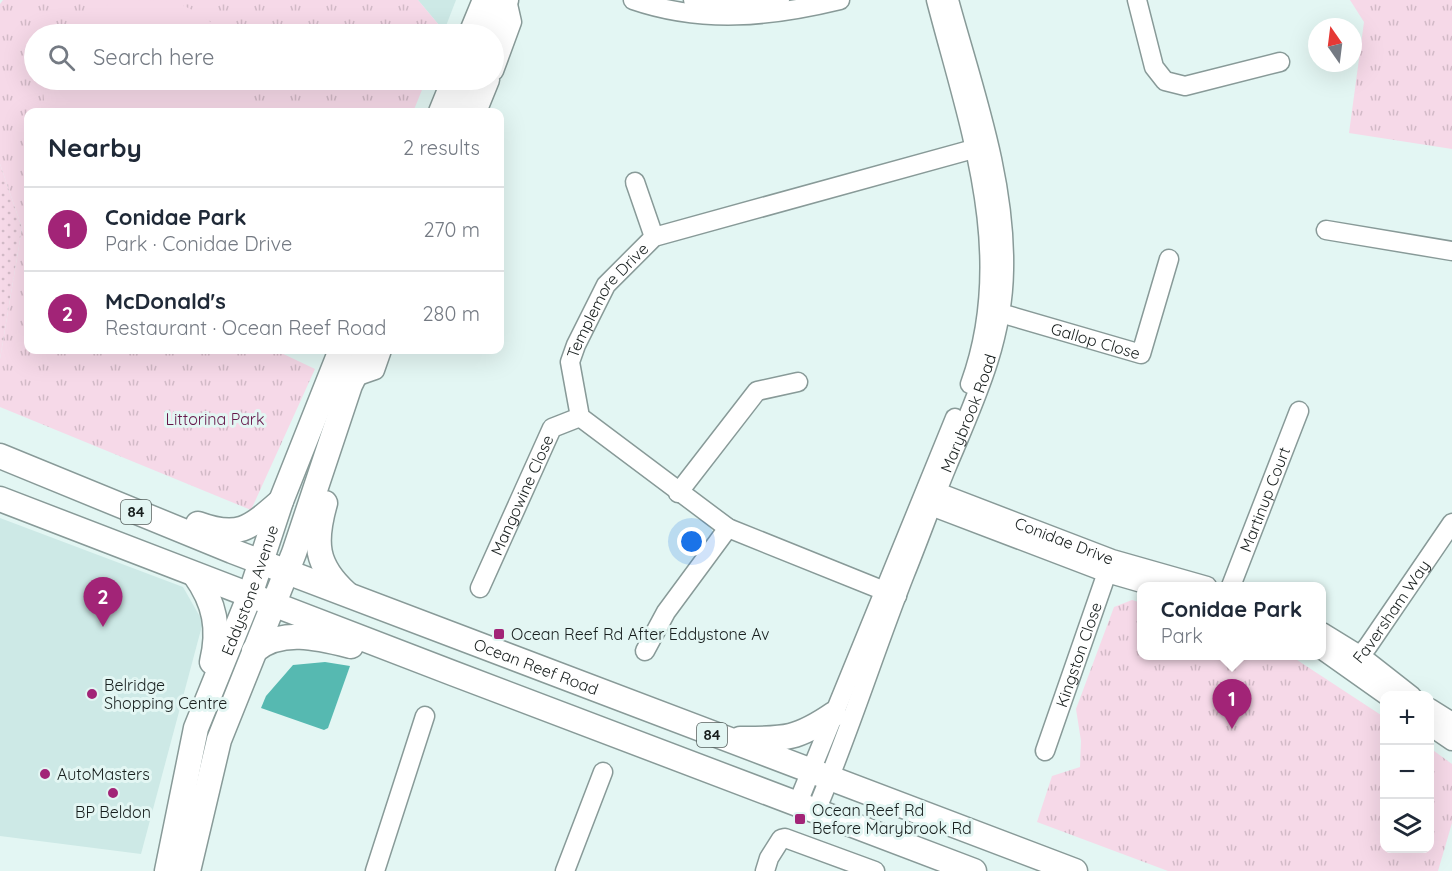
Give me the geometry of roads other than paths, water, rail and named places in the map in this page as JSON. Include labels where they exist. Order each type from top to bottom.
[{"type":"main road","points":[[475,24],[485,0]]},
{"type":"main road","points":[[496,24],[506,0]]},
{"type":"main road","points":[[443,108],[450,90]]},
{"type":"main road","points":[[461,108],[468,90]]},
{"type":"main road","name":"Eddystone Avenue","points":[[167,871],[189,773],[196,728],[250,595],[281,501],[339,354]]},
{"type":"main road","points":[[341,354],[352,381],[344,434],[317,530],[324,569],[350,597]]},
{"type":"main road","name":"Eddystone Avenue","points":[[188,871],[219,740],[287,572],[352,381],[365,354]]},
{"type":"main road","points":[[6,458],[86,480],[218,531],[245,529],[281,501]]},
{"type":"main road","name":"Ocean Reef Road","points":[[6,458],[350,597],[1075,871]]},
{"type":"main road","name":"Ocean Reef Road","points":[[0,499],[449,670],[616,738],[974,871]]},
{"type":"main road","points":[[195,575],[207,591],[214,608],[218,639],[196,728]]},
{"type":"main road","points":[[254,651],[264,643],[282,637],[326,640],[449,670]]},
{"type":"main road","points":[[725,739],[795,736],[808,732],[834,714]]},
{"type":"main road","points":[[189,773],[205,764],[219,740]]},
{"type":"street","points":[[504,43],[512,22],[506,0]]},
{"type":"street","points":[[633,0],[688,14],[780,0]]},
{"type":"street","points":[[693,0],[784,13],[840,0]]},
{"type":"street","name":"Marybrook Road","points":[[806,808],[929,497],[986,375],[995,311],[1004,270],[1001,208],[936,0]]},
{"type":"street","name":"Marybrook Road","points":[[949,0],[981,147]]},
{"type":"street","points":[[1137,0],[1154,67],[1165,81],[1185,86],[1280,62]]},
{"type":"street","points":[[479,108],[486,90]]},
{"type":"street","name":"Templemore Drive","points":[[580,417],[570,362],[576,345],[606,285],[654,237],[981,147]]},
{"type":"street","points":[[635,182],[654,237]]},
{"type":"street","points":[[1326,231],[1452,251]]},
{"type":"street","name":"Gallop Close","points":[[995,311],[1141,354],[1169,259]]},
{"type":"street","points":[[352,381],[375,370],[381,354]]},
{"type":"street","points":[[678,493],[757,391],[798,382]]},
{"type":"street","name":"Martinup Court","points":[[1233,582],[1299,411]]},
{"type":"street","points":[[580,417],[678,493],[728,528],[890,593]]},
{"type":"street","name":"Mangowine Close","points":[[480,588],[552,428],[580,417]]},
{"type":"street","name":"Conidae Drive","points":[[929,497],[1109,566],[1143,582]]},
{"type":"street","name":"Faversham Way","points":[[1355,662],[1452,523]]},
{"type":"street","points":[[645,651],[666,612],[728,528]]},
{"type":"street","name":"Conidae Drive","points":[[1109,566],[1187,582]]},
{"type":"street","name":"Kingston Close","points":[[1045,751],[1109,566]]},
{"type":"street","name":"Marybrook Road","points":[[820,775],[834,714],[890,593]]},
{"type":"street","points":[[1326,636],[1382,691]]},
{"type":"street","points":[[1326,651],[1355,662],[1404,691]]},
{"type":"street","points":[[1434,711],[1452,722]]},
{"type":"street","points":[[375,871],[425,716]]},
{"type":"street","points":[[1434,729],[1452,741]]},
{"type":"street","points":[[565,871],[603,772]]},
{"type":"street","points":[[765,871],[769,858],[781,839],[785,838],[875,871]]},
{"type":"water","points":[[325,662],[350,666],[328,728],[324,730],[261,708],[266,696],[293,665]]},
{"type":"place","name":"McDonald's","points":[[103,627]]},
{"type":"place","name":"Ocean Reef Rd After Eddystone Av","points":[[499,634]]},
{"type":"place","name":"Belridge Shopping Centre","points":[[92,694]]},
{"type":"place","name":"Conidae Park","points":[[1232,729]]},
{"type":"place","name":"AutoMasters","points":[[45,774]]},
{"type":"place","name":"BP Beldon","points":[[113,793]]},
{"type":"place","name":"Ocean Reef Rd Before Marybrook Rd","points":[[800,819]]},
{"type":"park label","name":"Littorina Park","points":[[215,419]]}]
